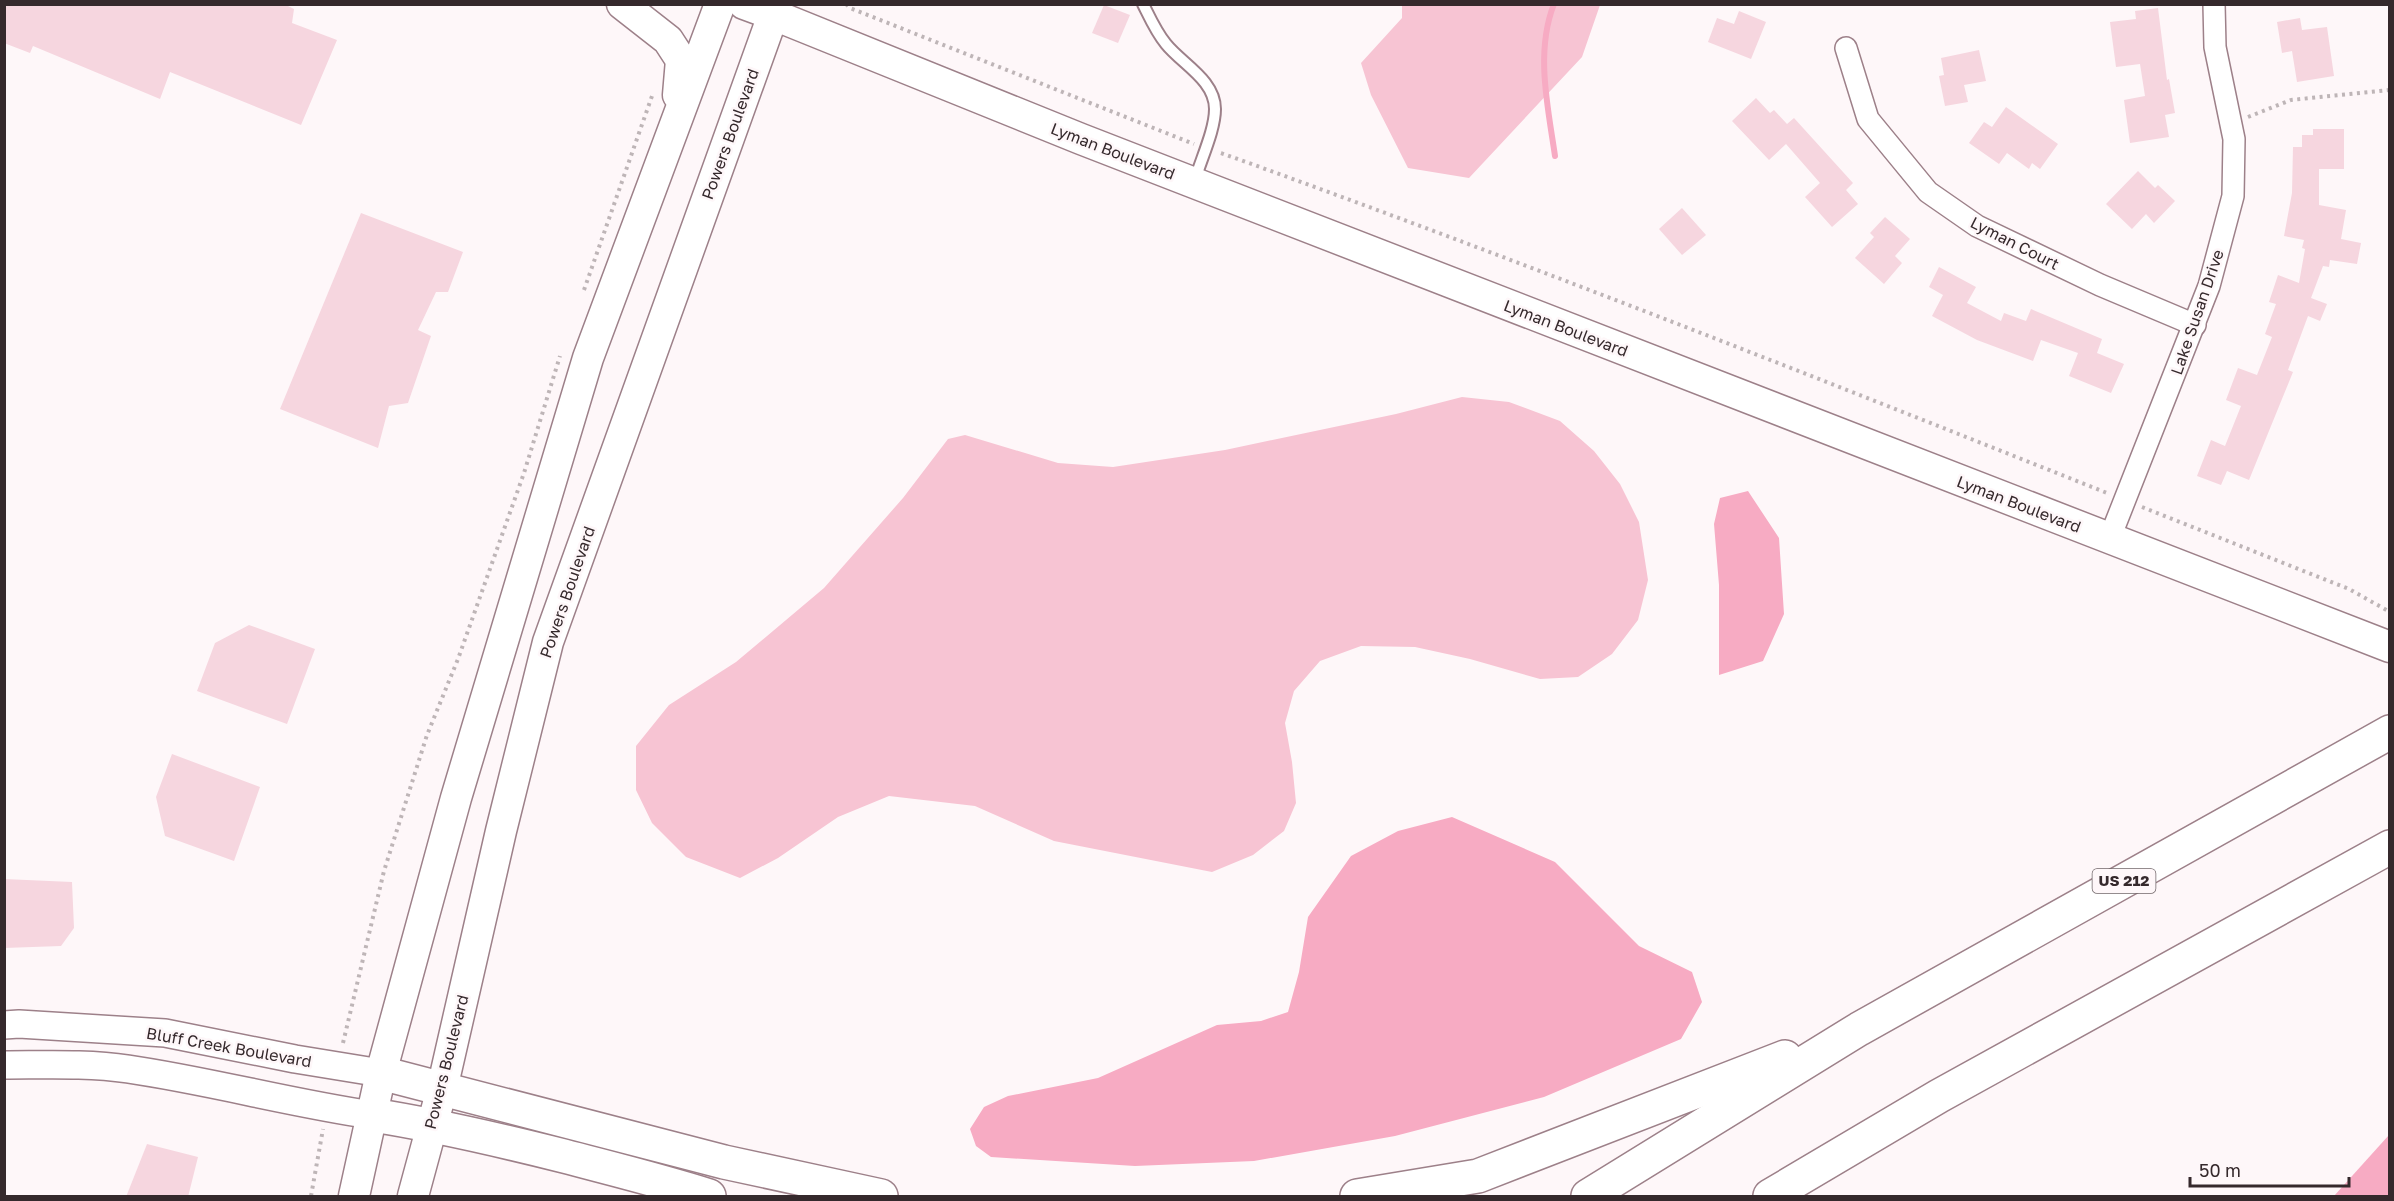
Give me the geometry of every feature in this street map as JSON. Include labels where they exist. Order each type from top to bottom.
[{"type":"highway","name":"US 212","points":[[1588,1197],[1859,1029],[2390,732]]},
{"type":"highway","points":[[1770,1197],[1939,1096],[2390,848]]},
{"type":"highway","points":[[1357,1197],[1478,1176],[1859,1029]]},
{"type":"highway","points":[[381,1073],[724,1162],[881,1197]]},
{"type":"highway","points":[[1784,1197],[1939,1096]]},
{"type":"highway","points":[[372,1116],[431,1124],[668,1183],[710,1197]]},
{"type":"main road","points":[[622,4],[668,40],[681,60],[681,79],[669,139]]},
{"type":"main road","points":[[354,1197],[381,1073],[456,798],[588,358],[720,4]]},
{"type":"main road","name":"Lyman Boulevard","points":[[744,4],[776,10],[1194,183],[2388,647]]},
{"type":"main road","name":"Powers Boulevard","points":[[413,1197],[442,1089],[501,831],[548,642],[776,10]]},
{"type":"street","name":"Lake Susan Drive","points":[[2109,540],[2210,286],[2234,196],[2234,139],[2215,47],[2214,4]]},
{"type":"street","name":"Lyman Court","points":[[1846,48],[1868,119],[1928,192],[1977,226],[2100,285],[2194,325]]},
{"type":"street","name":"Bluff Creek Boulevard","points":[[4,1025],[19,1023],[165,1033],[381,1073]]},
{"type":"street","points":[[4,1065],[61,1065],[127,1069],[372,1116]]},
{"type":"lane","points":[[1143,4],[1166,45],[1210,90],[1215,111],[1194,183]]},
{"type":"path","points":[[846,4],[869,16],[1205,147],[1626,303],[2349,589],[2389,611]]},
{"type":"path","points":[[2231,124],[2291,100],[2390,90]]},
{"type":"path","points":[[583,292],[653,93]]},
{"type":"path","points":[[338,1066],[391,848],[427,735],[458,659],[524,474],[551,381],[562,352]]},
{"type":"path","points":[[311,1197],[328,1109]]},
{"type":"shaded area","points":[[1402,4],[1600,5],[1582,57],[1469,178],[1408,168],[1371,95],[1361,63],[1402,18]]},
{"type":"shaded area","points":[[1462,397],[1509,402],[1560,421],[1594,451],[1620,484],[1639,522],[1648,580],[1638,620],[1612,654],[1578,677],[1540,679],[1470,659],[1415,647],[1361,646],[1320,661],[1294,691],[1285,723],[1296,803],[1284,831],[1253,855],[1212,872],[1054,841],[975,806],[889,796],[838,817],[778,858],[740,878],[686,857],[652,823],[636,790],[636,746],[669,705],[736,662],[824,588],[903,498],[948,439],[965,435],[1058,463],[1113,467],[1225,450],[1396,414]]},
{"type":"shaded area","points":[[1748,491],[1779,538],[1784,614],[1763,661],[1719,675],[1719,585],[1714,524],[1720,498]]},
{"type":"shaded area","points":[[1452,817],[1555,862],[1639,946],[1692,972],[1702,1002],[1681,1039],[1544,1097],[1395,1136],[1254,1161],[1135,1166],[991,1157],[976,1146],[970,1129],[984,1107],[1008,1096],[1098,1078],[1217,1025],[1261,1021],[1288,1012],[1299,972],[1308,917],[1351,856],[1398,831]]},
{"type":"shaded area","points":[[2389,1135],[2389,1196],[2334,1196]]},
{"type":"building","points":[[4,4],[284,4],[294,9],[292,23],[337,40],[301,125],[170,72],[160,99],[33,46],[30,53],[4,43]]},
{"type":"building","points":[[1104,5],[1130,15],[1118,43],[1092,33]]},
{"type":"building","points":[[2158,8],[2167,80],[2169,79],[2175,113],[2165,115],[2169,137],[2130,143],[2124,100],[2145,96],[2140,64],[2116,67],[2110,22],[2136,19],[2135,11]]},
{"type":"building","points":[[1739,11],[1766,22],[1751,59],[1708,42],[1717,18],[1734,24]]},
{"type":"building","points":[[2300,18],[2302,30],[2327,27],[2334,76],[2297,82],[2292,51],[2282,53],[2277,22]]},
{"type":"building","points":[[1979,50],[1986,81],[1964,85],[1968,102],[1945,106],[1939,76],[1944,75],[1941,58]]},
{"type":"building","points":[[1756,98],[1770,113],[1774,110],[1787,124],[1794,118],[1853,183],[1846,190],[1858,204],[1832,227],[1805,197],[1820,183],[1786,144],[1769,160],[1732,121]]},
{"type":"building","points":[[2006,107],[2058,144],[2040,169],[2032,163],[2029,169],[2007,153],[1999,164],[1969,143],[1984,122],[1992,127]]},
{"type":"building","points":[[2313,129],[2344,129],[2344,169],[2319,169],[2319,205],[2346,210],[2341,239],[2361,243],[2357,264],[2330,260],[2329,267],[2323,266],[2311,298],[2327,304],[2320,321],[2308,316],[2288,370],[2293,372],[2249,480],[2227,471],[2221,485],[2197,476],[2211,440],[2225,446],[2241,406],[2226,400],[2238,368],[2257,375],[2272,337],[2265,334],[2276,304],[2269,302],[2278,275],[2299,283],[2305,249],[2302,248],[2304,240],[2284,236],[2292,193],[2293,147],[2302,147],[2302,135],[2313,135]]},
{"type":"building","points":[[2138,171],[2155,188],[2158,185],[2175,201],[2154,223],[2146,214],[2132,229],[2106,204]]},
{"type":"building","points":[[1682,208],[1706,235],[1682,255],[1659,229]]},
{"type":"building","points":[[361,213],[463,252],[448,292],[436,292],[418,330],[431,336],[408,403],[389,406],[378,448],[280,409]]},
{"type":"building","points":[[1885,217],[1910,239],[1895,256],[1902,263],[1884,284],[1855,258],[1874,237],[1870,233]]},
{"type":"building","points":[[1939,267],[1976,287],[1967,303],[2001,321],[2004,313],[2026,321],[2031,309],[2102,339],[2097,353],[2124,364],[2111,393],[2069,376],[2078,353],[2041,340],[2033,361],[1977,340],[1932,316],[1943,295],[1929,287]]},
{"type":"building","points":[[249,625],[315,649],[287,724],[197,691],[215,643]]},
{"type":"building","points":[[172,754],[260,787],[234,861],[165,836],[156,797]]},
{"type":"building","points":[[4,879],[72,882],[74,928],[61,946],[4,948]]},
{"type":"building","points":[[147,1144],[198,1157],[188,1197],[126,1197]]},
{"type":"waterway","points":[[1554,4],[1548,22],[1544,60],[1555,156]]}]
